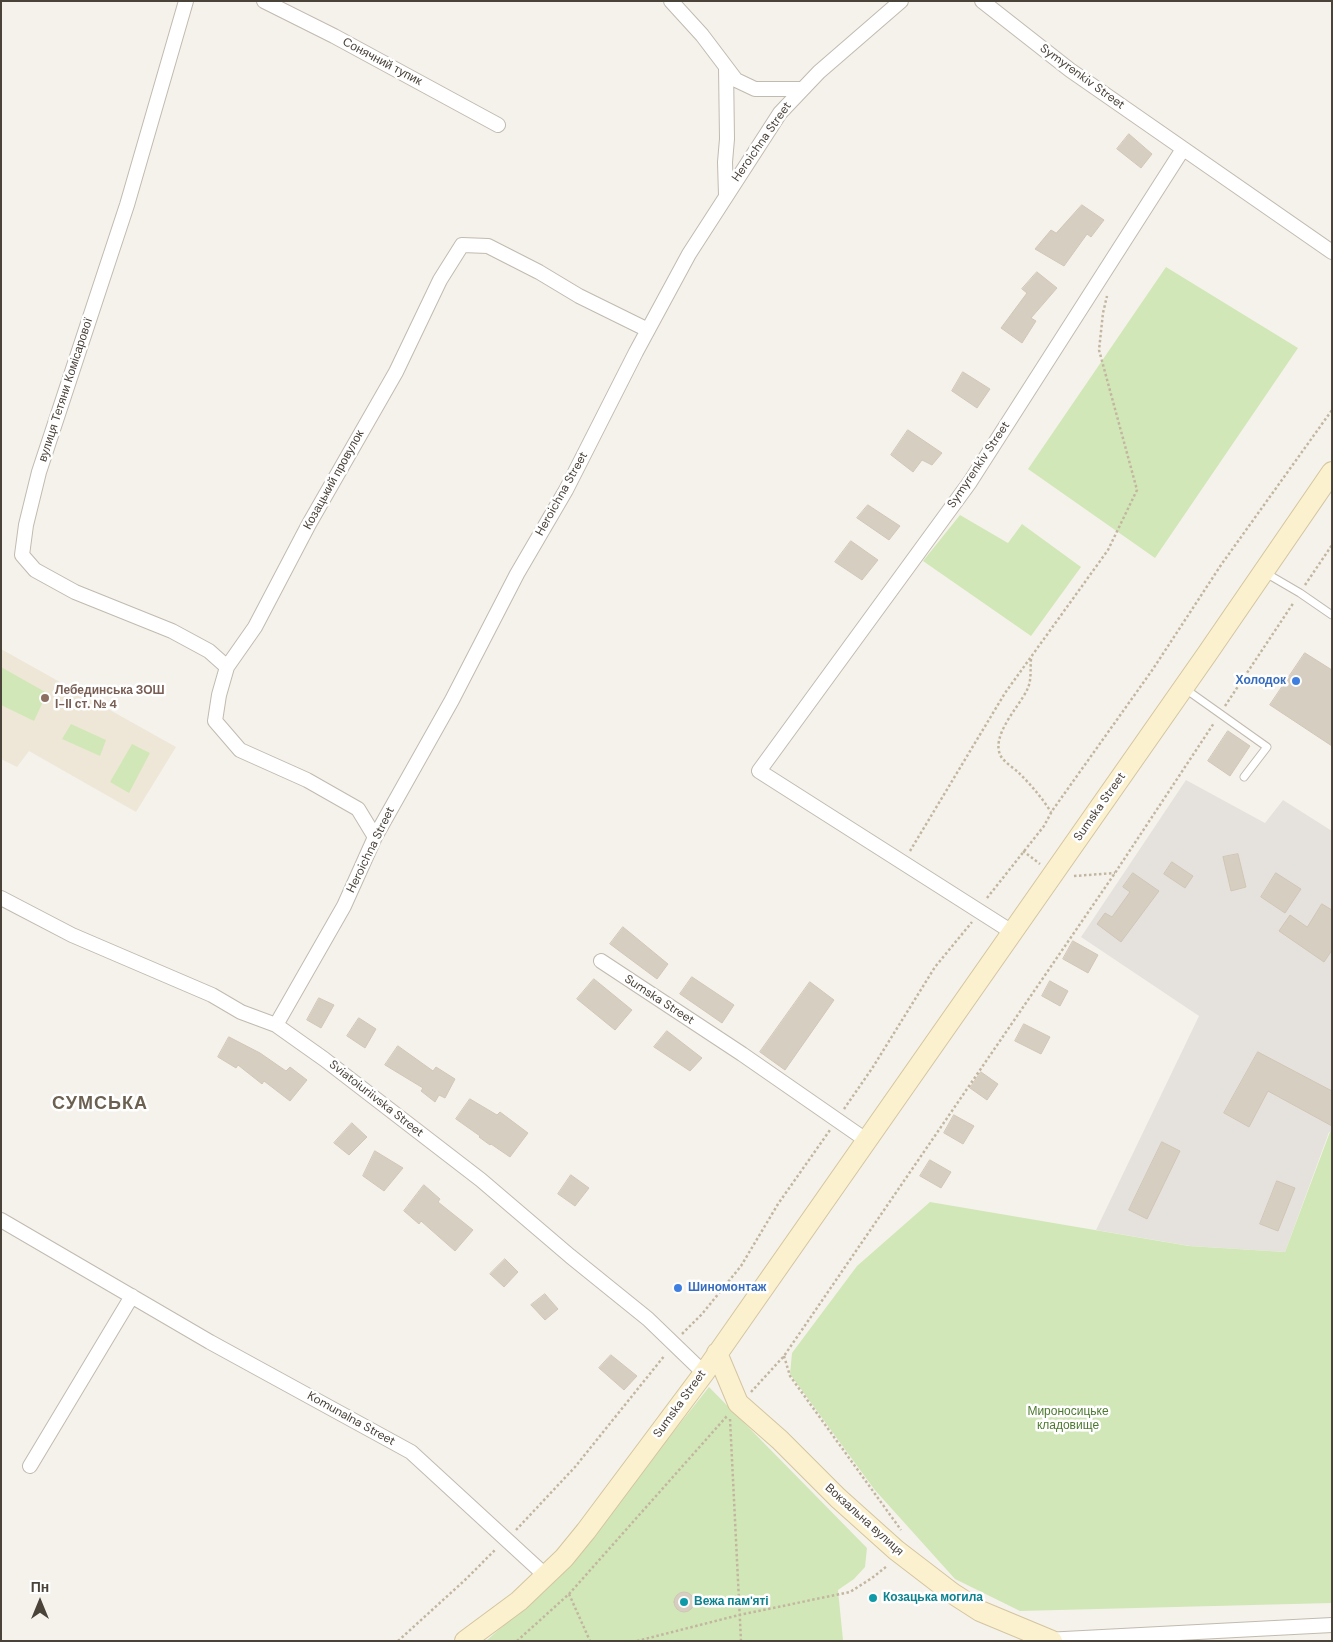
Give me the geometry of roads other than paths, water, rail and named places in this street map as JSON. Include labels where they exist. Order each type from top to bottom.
[{"type":"main road","name":"Sumska Street","points":[[465,1641],[519,1601],[564,1558],[704,1373],[1184,687],[1332,472]]},
{"type":"main road","name":"Вокзальна вулиця","points":[[717,1353],[738,1403],[780,1440],[838,1498],[901,1554],[952,1593],[980,1611],[1043,1640]]},
{"type":"street","name":"вулиця Тетяни Комісарової","points":[[186,1],[127,205],[39,472],[26,525],[22,555],[36,570],[75,592],[172,631],[209,651],[227,667]]},
{"type":"street","name":"Сонячний тупик","points":[[264,1],[334,36],[498,125]]},
{"type":"street","points":[[671,1],[702,35],[736,80],[755,89],[801,89]]},
{"type":"street","name":"Heroichna Street","points":[[276,1025],[344,906],[375,837],[452,700],[517,574],[566,490],[689,254],[780,113],[801,89],[901,1]]},
{"type":"street","name":"Symyrenkiv Street","points":[[982,1],[1070,70],[1332,252]]},
{"type":"street","points":[[726,67],[726,194]]},
{"type":"street","name":"Symyrenkiv Street","points":[[1012,932],[759,771],[970,482],[1183,149]]},
{"type":"street","name":"Козацький провулок","points":[[375,837],[358,809],[306,780],[240,750],[216,721],[219,695],[227,667],[255,627],[309,524],[396,372],[440,280],[462,246],[488,246],[579,296],[648,330]]},
{"type":"street","name":"Sviatoiuriivska Street","points":[[1,898],[72,935],[212,995],[241,1012],[276,1025],[324,1059],[481,1180],[648,1319],[704,1373]]},
{"type":"street","name":"Sumska Street","points":[[600,961],[742,1054],[866,1140]]},
{"type":"street","name":"Komunalna Street","points":[[1,1220],[210,1342],[411,1452],[546,1576]]},
{"type":"street","points":[[30,1466],[132,1296]]},
{"type":"street","points":[[1043,1640],[1332,1625]]},
{"type":"lane","points":[[1264,571],[1332,615]]},
{"type":"lane","points":[[1184,687],[1267,747],[1244,777]]},
{"type":"lane","points":[[1149,1641],[1165,1633]]},
{"type":"place","name":"Холодок","points":[[1296,681]]},
{"type":"place","name":"Лебединська ЗОШ І-ІІ ст. № 4","points":[[45,698]]},
{"type":"place","name":"Шиномонтаж","points":[[678,1288]]},
{"type":"place","name":"Козацька могила","points":[[873,1598]]},
{"type":"place","name":"Вежа пам'яті","points":[[684,1602]]},
{"type":"district","name":"СУМСЬКА","points":[[100,1104]]},
{"type":"park label","name":"Мироносицьке кладовище","points":[[1068,1419]]}]
